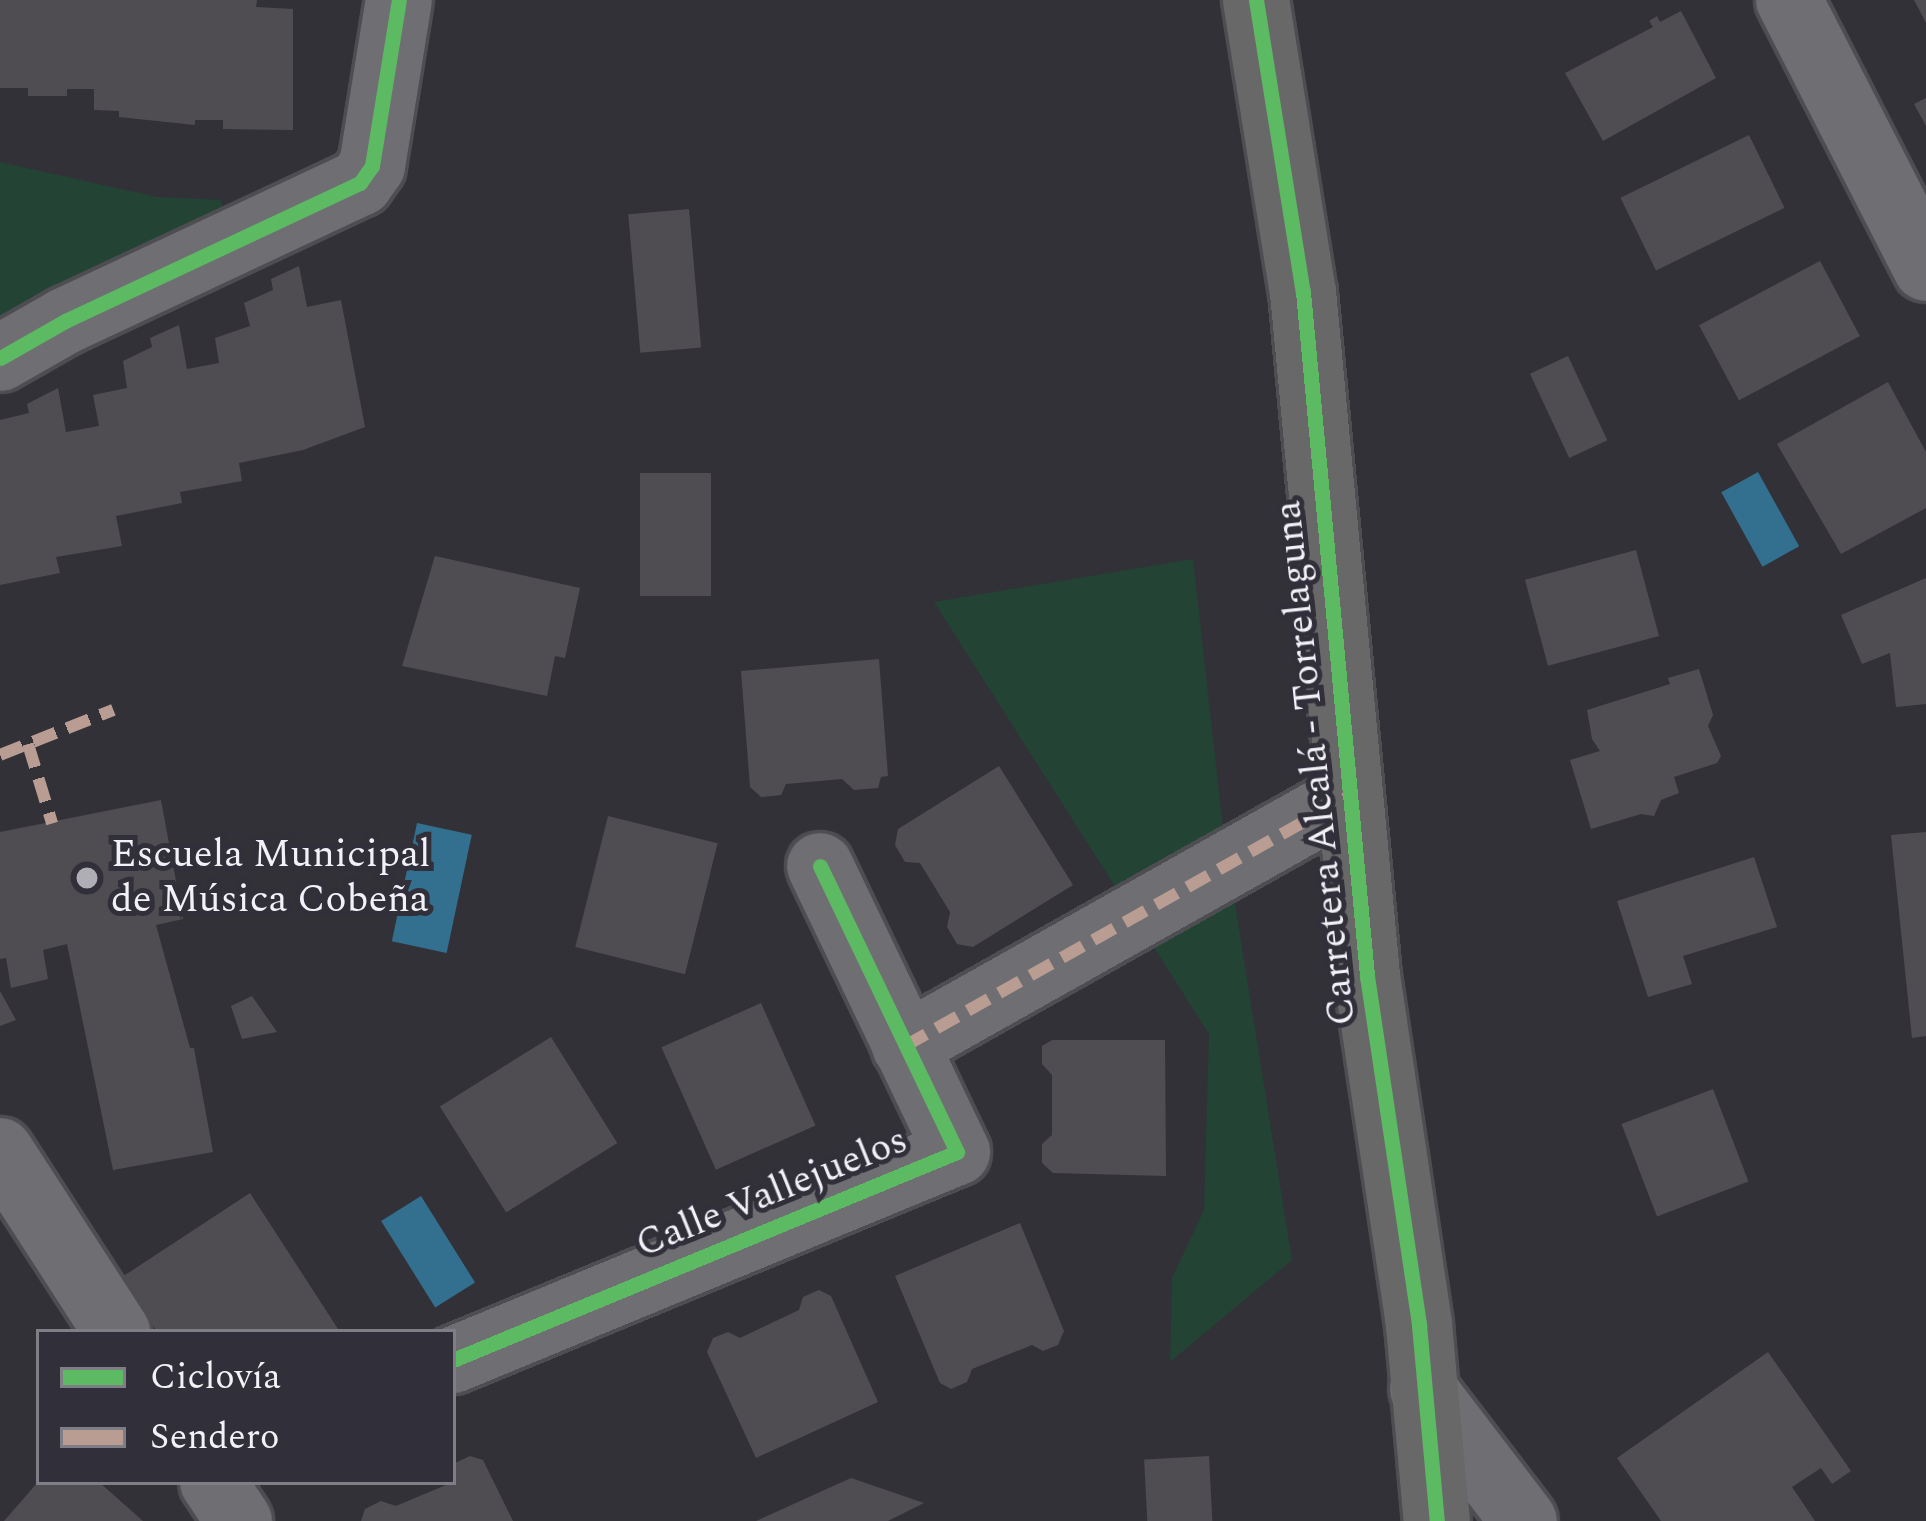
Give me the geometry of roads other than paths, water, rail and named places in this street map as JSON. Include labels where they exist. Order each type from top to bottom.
[{"type":"street","points":[[0,358],[64,321],[360,183],[372,166],[399,0]]},
{"type":"street","name":"Carretera Alcalá - Torrelaguna","points":[[1256,0],[1303,292],[1366,976],[1419,1325],[1437,1521]]},
{"type":"street","points":[[1789,0],[1926,268]]},
{"type":"street","points":[[905,1046],[1348,797]]},
{"type":"street","name":"Calle Vallejuelos","points":[[456,1359],[957,1152],[820,866]]},
{"type":"street","points":[[0,1151],[115,1329]]},
{"type":"street","points":[[1423,1389],[1524,1521]]},
{"type":"street","points":[[216,1485],[239,1521]]},
{"type":"water","points":[[1758,472],[1799,546],[1762,567],[1721,492]]},
{"type":"water","points":[[417,823],[472,835],[447,953],[392,941]]},
{"type":"water","points":[[421,1196],[475,1283],[435,1307],[381,1221]]},
{"type":"place","name":"Escuela Municipal de Música Cobeña","points":[[87,878]]}]
